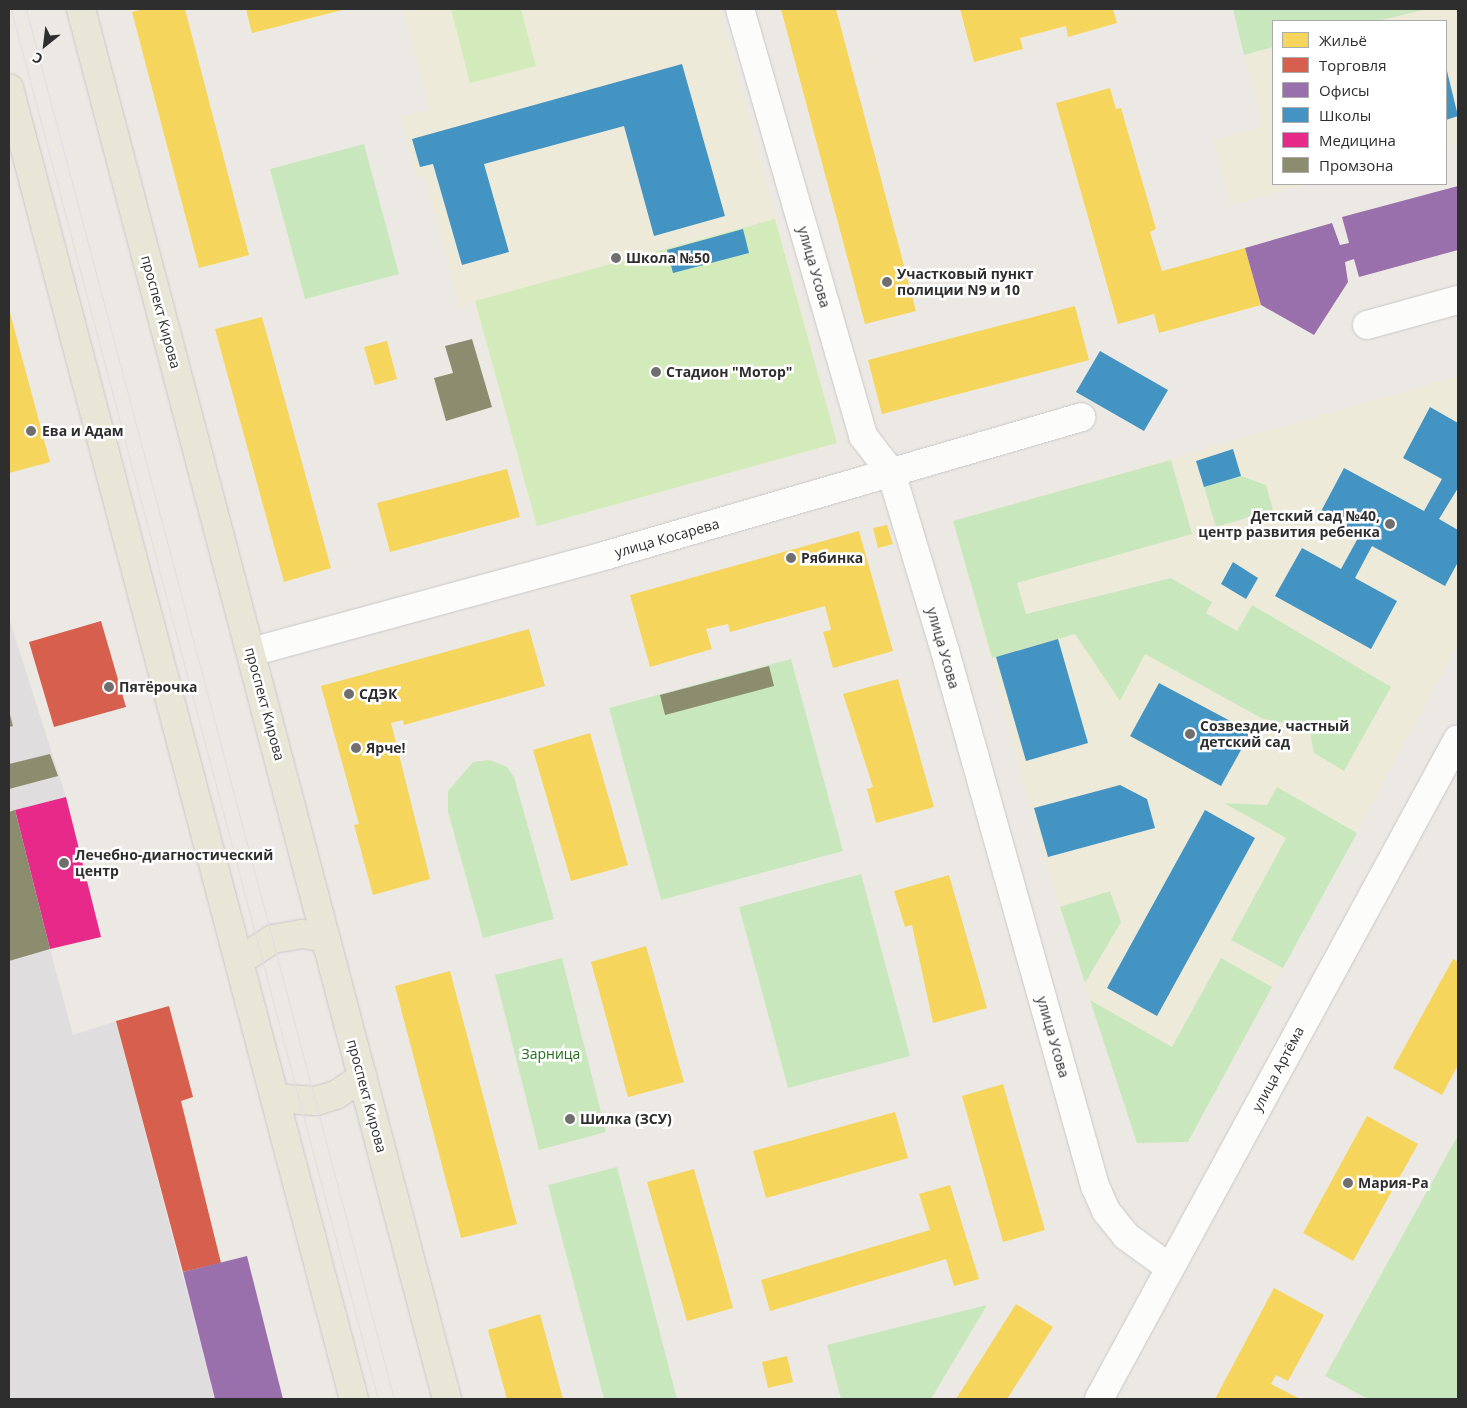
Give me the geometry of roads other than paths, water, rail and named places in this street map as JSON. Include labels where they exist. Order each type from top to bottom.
[{"type":"main road","name":"проспект Кирова","points":[[81,9],[447,1399]]},
{"type":"main road","points":[[9,88],[354,1399]]},
{"type":"main road","points":[[239,961],[273,939],[302,934],[326,938]]},
{"type":"main road","points":[[275,1098],[316,1101],[336,1095],[363,1077]]},
{"type":"street","name":"улица Усова","points":[[740,9],[863,436],[891,472],[1095,1186],[1106,1211],[1126,1236],[1170,1268]]},
{"type":"street","points":[[1367,325],[1458,300]]},
{"type":"street","name":"улица Косарева","points":[[251,652],[1081,417]]},
{"type":"street","name":"улица Артёма","points":[[1099,1399],[1458,739]]},
{"type":"tram line","points":[[11,9],[378,1399]]},
{"type":"tram line","points":[[26,9],[394,1399]]},
{"type":"place","name":"Школа №50","points":[[616,258]]},
{"type":"place","name":"Участковый пункт полиции N9 и 10","points":[[887,282]]},
{"type":"place","name":"Стадион \"Мотор\"","points":[[656,372]]},
{"type":"place","name":"Ева и Адам","points":[[31,431]]},
{"type":"place","name":"Детский сад №40, центр развития ребенка","points":[[1390,524]]},
{"type":"place","name":"Рябинка","points":[[791,558]]},
{"type":"place","name":"Пятёрочка","points":[[109,687]]},
{"type":"place","name":"СДЭК","points":[[349,694]]},
{"type":"place","name":"Созвездие, частный детский сад","points":[[1190,734]]},
{"type":"place","name":"Ярче!","points":[[356,748]]},
{"type":"place","name":"Лечебно-диагностический центр","points":[[64,863]]},
{"type":"place","name":"Шилка (ЗСУ)","points":[[570,1119]]},
{"type":"place","name":"Мария-Ра","points":[[1348,1183]]},
{"type":"park label","name":"Зарница","points":[[551,1054]]}]
